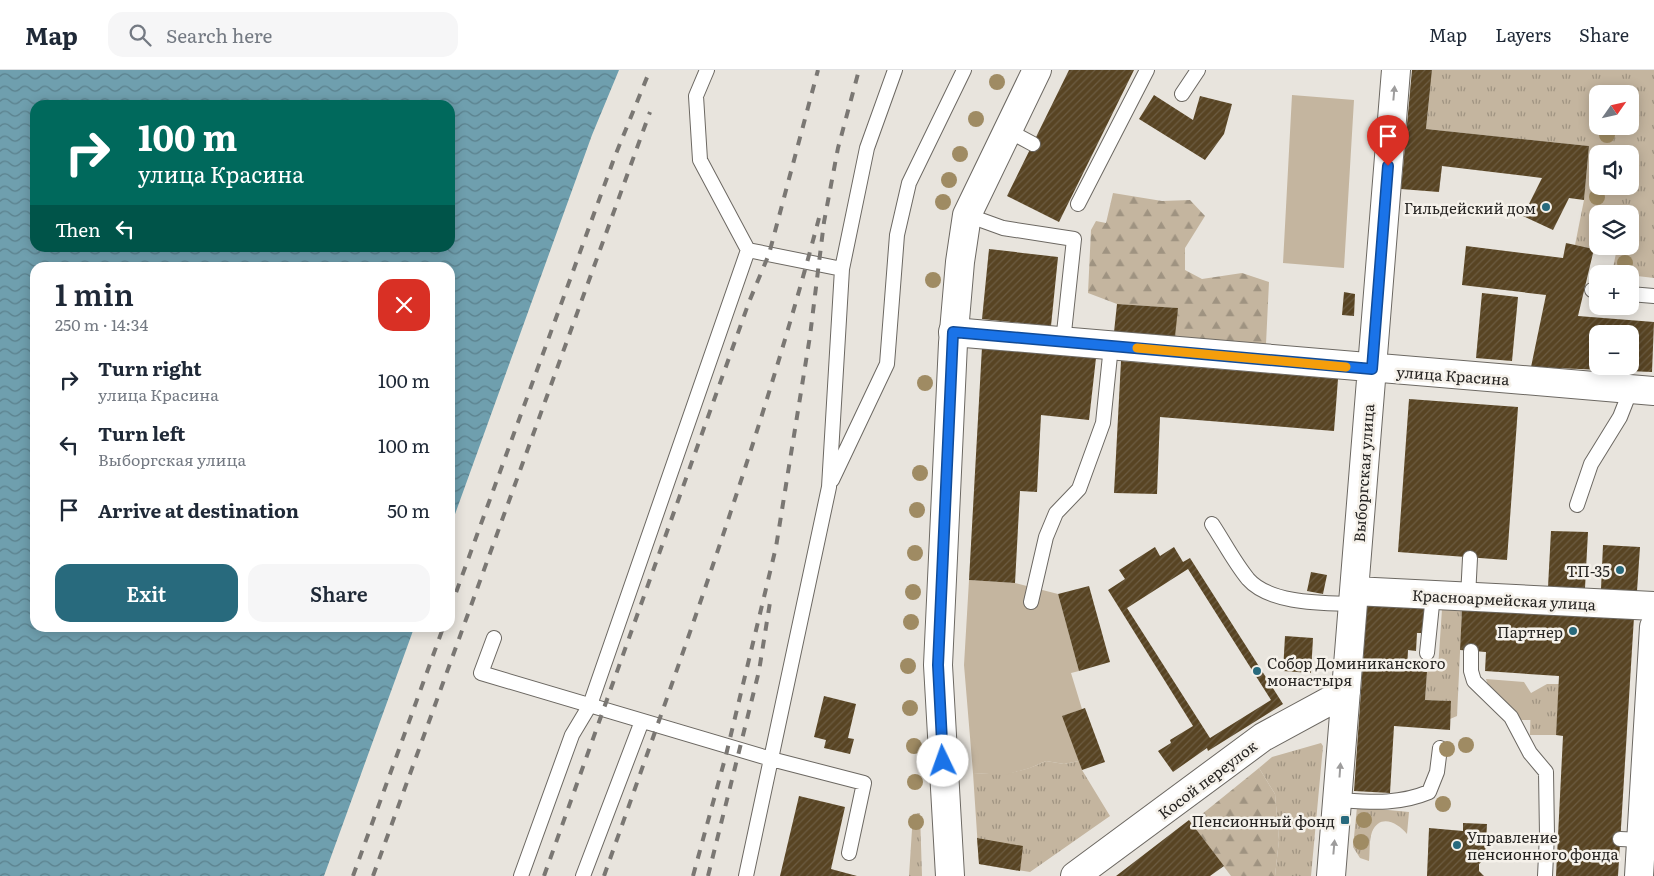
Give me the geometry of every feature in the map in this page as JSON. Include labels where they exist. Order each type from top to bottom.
[{"type":"street","points":[[950,876],[938,665],[953,332],[960,262],[967,215],[1037,70]]},
{"type":"street","name":"Выборгская улица","points":[[1331,876],[1396,70]]},
{"type":"street","name":"улица Красина","points":[[953,332],[1372,369],[1643,390]]},
{"type":"street","name":"Красноармейская улица","points":[[1354,597],[1433,595],[1472,601],[1654,606]]},
{"type":"street","points":[[1639,876],[1631,840],[1650,745],[1654,627]]},
{"type":"street","name":"Косой переулок","points":[[1075,876],[1263,737],[1346,692]]},
{"type":"lane","points":[[521,876],[572,735],[590,705],[748,250],[700,160],[696,96],[707,70]]},
{"type":"lane","points":[[746,876],[829,487],[842,269],[866,148],[895,70]]},
{"type":"lane","points":[[829,487],[887,364],[897,235],[910,183],[964,70]]},
{"type":"lane","points":[[1078,204],[1089,172],[1147,70]]},
{"type":"lane","points":[[1182,94],[1198,70]]},
{"type":"lane","points":[[1007,130],[1033,144]]},
{"type":"lane","points":[[967,215],[1003,228],[1074,239],[1063,342]]},
{"type":"lane","points":[[748,250],[842,269]]},
{"type":"lane","points":[[1639,295],[1654,296]]},
{"type":"lane","points":[[1031,602],[1046,537],[1056,513],[1079,489],[1104,423],[1110,346]]},
{"type":"lane","points":[[1577,505],[1591,464],[1620,417],[1643,390]]},
{"type":"lane","points":[[1212,524],[1248,579],[1264,592],[1318,603],[1354,597]]},
{"type":"lane","points":[[1470,558],[1472,601]]},
{"type":"lane","points":[[1428,653],[1433,595]]},
{"type":"lane","points":[[494,638],[481,673],[771,759],[864,783],[849,853]]},
{"type":"lane","points":[[1471,651],[1471,671],[1474,681],[1511,717],[1530,753],[1546,772],[1552,836],[1545,876]]},
{"type":"lane","points":[[583,876],[642,721]]},
{"type":"lane","points":[[1338,800],[1386,802],[1409,800],[1429,792],[1437,772],[1440,748]]},
{"type":"green space","points":[[1432,70],[1654,70],[1654,278],[1639,276],[1639,265],[1614,265],[1616,255],[1639,255],[1639,205],[1589,205],[1589,248],[1575,245],[1584,200],[1589,146],[1426,129]]},
{"type":"green space","points":[[1292,95],[1354,100],[1344,268],[1283,263]]},
{"type":"green space","points":[[1113,193],[1162,201],[1190,200],[1205,216],[1185,248],[1185,270],[1202,279],[1242,273],[1269,282],[1266,344],[1175,337],[1177,308],[1117,304],[1088,293],[1091,230],[1096,221],[1106,223]]},
{"type":"green space","points":[[969,580],[1015,583],[1058,594],[1079,671],[1071,673],[1082,709],[1063,716],[1079,761],[1064,764],[1046,761],[1005,775],[973,773],[964,665]]},
{"type":"green space","points":[[1442,609],[1462,610],[1457,716],[1450,719],[1451,701],[1425,700],[1427,672],[1438,669]]},
{"type":"green space","points":[[1486,679],[1524,682],[1531,693],[1531,720],[1519,720],[1488,686]]},
{"type":"green space","points":[[1547,684],[1559,684],[1556,735],[1530,735],[1531,693]]},
{"type":"green space","points":[[1321,743],[1323,746],[1311,876],[1275,876],[1279,840],[1275,794],[1259,768],[1272,757]]},
{"type":"green space","points":[[1046,761],[1064,764],[1079,761],[1082,770],[1110,816],[1030,872],[979,864],[973,773],[1010,773],[1027,769]]},
{"type":"green space","points":[[1259,768],[1275,794],[1279,840],[1275,876],[1231,876],[1191,823]]},
{"type":"green space","points":[[1357,807],[1409,812],[1407,834],[1399,826],[1384,821],[1380,823],[1375,826],[1371,835],[1369,861],[1360,858],[1353,847]]},
{"type":"green space","points":[[920,813],[922,876],[909,876],[913,814]]},
{"type":"water","points":[[0,70],[619,70],[592,135],[455,514],[455,262],[30,262],[30,632],[413,632],[324,876],[0,876]]},
{"type":"building","points":[[1069,70],[1134,70],[1059,222],[1007,196]]},
{"type":"building","points":[[1412,70],[1432,70],[1426,129],[1589,146],[1584,200],[1569,198],[1553,230],[1523,216],[1542,178],[1442,166],[1439,192],[1401,189]]},
{"type":"building","points":[[1154,95],[1193,120],[1200,96],[1232,104],[1224,134],[1205,160],[1139,119]]},
{"type":"building","points":[[1566,243],[1589,248],[1589,255],[1593,255],[1578,316],[1654,322],[1652,372],[1639,371],[1639,325],[1589,325],[1589,369],[1531,367],[1546,295],[1462,285],[1466,246],[1563,258]]},
{"type":"building","points":[[989,249],[1058,257],[1051,326],[982,319]]},
{"type":"building","points":[[1344,292],[1355,294],[1354,316],[1342,315]]},
{"type":"building","points":[[1482,293],[1518,297],[1512,361],[1476,358]]},
{"type":"building","points":[[1117,304],[1178,308],[1175,337],[1114,332]]},
{"type":"building","points":[[982,347],[1096,358],[1089,420],[1041,415],[1037,492],[1020,491],[1015,583],[969,580]]},
{"type":"building","points":[[1121,361],[1338,379],[1334,431],[1160,417],[1157,494],[1114,493]]},
{"type":"building","points":[[1409,399],[1518,407],[1507,560],[1398,552]]},
{"type":"building","points":[[1551,531],[1588,532],[1585,588],[1548,587]]},
{"type":"building","name":"ТП-35","points":[[1603,545],[1640,547],[1637,591],[1601,589]]},
{"type":"building","name":"Собор Доминиканского монастыря","points":[[1155,547],[1160,556],[1174,547],[1183,562],[1190,558],[1283,704],[1208,751],[1207,748],[1173,772],[1158,751],[1171,743],[1170,740],[1193,726],[1108,590],[1125,579],[1119,570]],"holes":[[[1188,569],[1271,700],[1210,738],[1127,608]]]},
{"type":"building","points":[[1311,572],[1327,575],[1323,594],[1307,591]]},
{"type":"building","points":[[1089,586],[1110,662],[1079,671],[1058,594]]},
{"type":"building","points":[[1367,604],[1425,606],[1423,633],[1417,633],[1416,651],[1408,650],[1407,670],[1427,672],[1425,700],[1451,701],[1450,730],[1394,726],[1390,793],[1354,791]]},
{"type":"building","points":[[1462,610],[1634,617],[1618,876],[1556,876],[1563,736],[1556,735],[1559,676],[1485,671],[1486,652],[1460,650]]},
{"type":"building","points":[[1285,636],[1313,638],[1311,673],[1283,671]]},
{"type":"building","points":[[824,696],[856,704],[848,738],[854,739],[850,754],[824,748],[826,740],[814,737]]},
{"type":"building","points":[[1085,708],[1105,762],[1082,770],[1062,716]]},
{"type":"building","points":[[799,796],[845,807],[831,869],[857,876],[780,876]]},
{"type":"building","points":[[1189,820],[1224,866],[1210,876],[1116,876]]},
{"type":"building","name":"Управление пенсионного фонда","points":[[1463,823],[1487,824],[1485,859],[1479,864],[1479,871],[1484,876],[1427,876],[1429,828],[1463,831]]},
{"type":"building","points":[[977,838],[1023,846],[1020,871],[979,864]]},
{"type":"railway","points":[[455,595],[615,156],[650,70]]},
{"type":"railway","points":[[544,876],[749,302],[769,254],[818,70]]},
{"type":"railway","points":[[693,876],[726,755],[776,547],[810,336],[824,222],[838,148],[859,70]]},
{"type":"railway","points":[[373,876],[650,112]]},
{"type":"railway","points":[[604,876],[745,467],[796,302],[819,218]]},
{"type":"railway","points":[[708,876],[759,671],[771,596]]},
{"type":"railway","points":[[353,876],[442,632]]},
{"type":"slow traffic","points":[[1137,348],[1346,367]]},
{"type":"place","name":"Гильдейский дом","points":[[1546,207]]},
{"type":"place","name":"ТП-35","points":[[1620,570]]},
{"type":"place","name":"Партнер","points":[[1573,631]]},
{"type":"place","name":"Собор Доминиканского монастыря","points":[[1257,671]]},
{"type":"place","name":"Пенсионный фонд","points":[[1345,820]]},
{"type":"place","name":"Управление пенсионного фонда","points":[[1457,845]]},
{"type":"route","points":[[943,761],[938,665],[953,332],[1372,369],[1388,166]]}]
